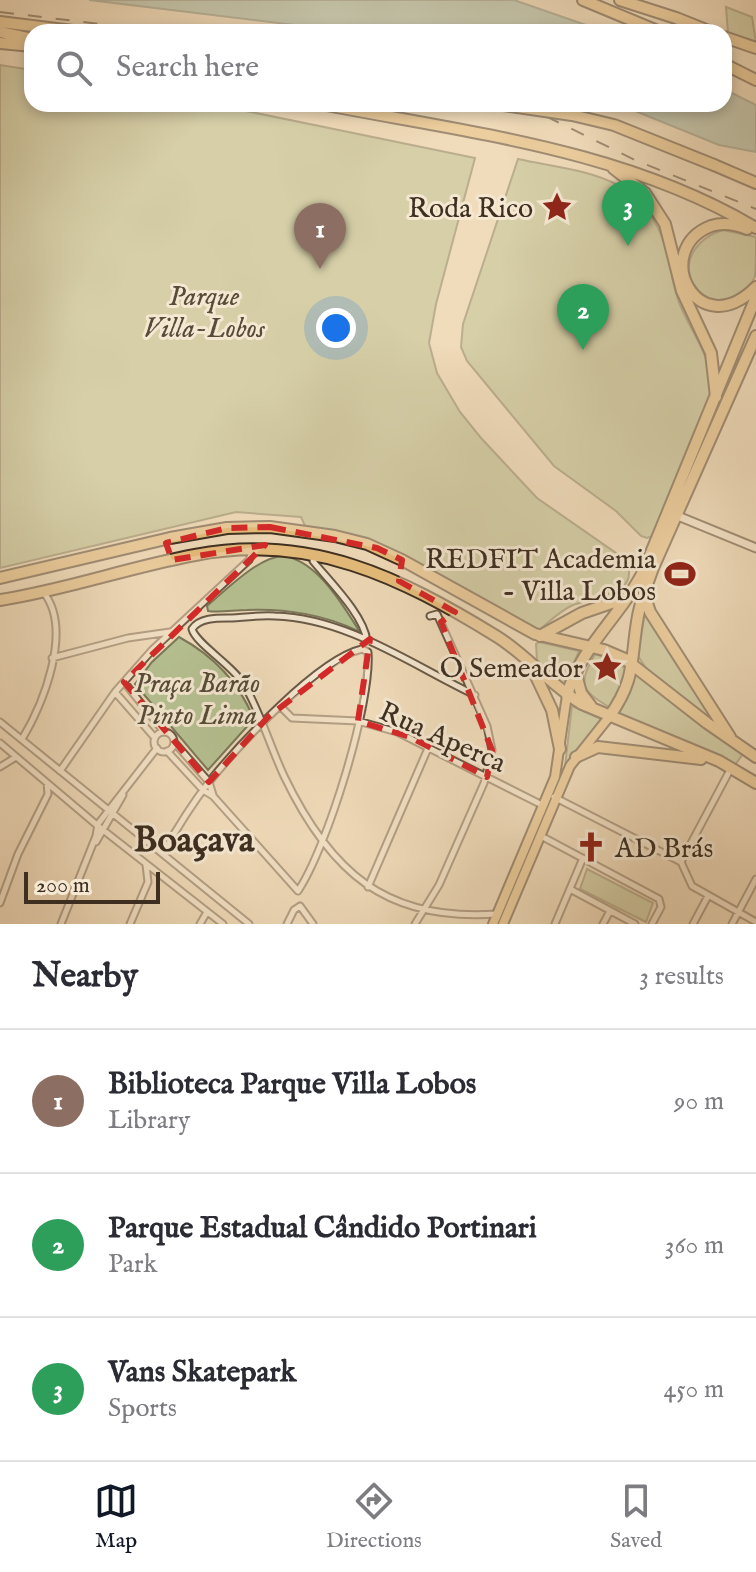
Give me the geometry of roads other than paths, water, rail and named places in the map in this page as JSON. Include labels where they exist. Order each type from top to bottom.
[{"type":"highway","points":[[583,0],[641,24]]},
{"type":"highway","points":[[620,0],[676,18]]},
{"type":"highway","points":[[635,0],[691,24]]},
{"type":"highway","points":[[0,22],[24,25]]},
{"type":"highway","points":[[0,32],[24,37]]},
{"type":"highway","points":[[732,40],[756,48]]},
{"type":"highway","points":[[0,43],[24,45]]},
{"type":"highway","points":[[732,68],[756,80]]},
{"type":"highway","points":[[365,112],[518,140],[608,164],[700,198],[756,231]]},
{"type":"highway","points":[[551,112],[614,125],[756,183]]},
{"type":"highway","points":[[608,164],[645,193],[665,224],[682,291],[711,353],[716,399]]},
{"type":"highway","points":[[756,231],[727,223],[702,230],[688,245],[683,264],[692,294],[714,306],[732,305],[756,287]]},
{"type":"highway","points":[[609,717],[625,693],[633,665],[637,620],[644,593],[756,297]]},
{"type":"highway","points":[[567,695],[590,647],[632,595],[756,336]]},
{"type":"highway","points":[[746,357],[756,348]]},
{"type":"highway","points":[[0,578],[170,538],[227,528],[291,529],[367,544],[540,636],[615,654],[755,757]]},
{"type":"highway","points":[[170,538],[164,551],[172,560]]},
{"type":"highway","points":[[146,544],[152,548],[154,555],[150,566]]},
{"type":"highway","points":[[0,600],[207,553],[253,549],[314,554],[362,567],[411,588],[500,638],[567,695],[609,717],[719,761],[756,783]]},
{"type":"highway","points":[[392,579],[403,571],[402,560]]},
{"type":"highway","points":[[411,588],[412,576],[420,570]]},
{"type":"highway","points":[[644,593],[650,612],[733,742]]},
{"type":"highway","points":[[540,636],[582,613],[632,595]]},
{"type":"highway","points":[[529,663],[552,710],[560,749]]},
{"type":"highway","points":[[576,672],[581,693],[594,709]]},
{"type":"highway","points":[[576,757],[598,747],[719,761]]},
{"type":"highway","points":[[743,776],[739,761],[743,757],[755,757]]},
{"type":"main road","points":[[503,924],[540,836],[552,796],[567,695]]},
{"type":"main road","points":[[493,924],[543,805],[576,757],[609,717]]},
{"type":"street","points":[[672,514],[756,548]]},
{"type":"street","points":[[60,771],[115,692],[171,632],[249,560],[253,549]]},
{"type":"street","points":[[314,554],[313,561],[343,598],[367,641]]},
{"type":"street","points":[[22,739],[40,705],[52,658],[56,627],[50,601],[43,592]]},
{"type":"street","points":[[444,629],[446,620],[455,612]]},
{"type":"street","points":[[415,924],[439,885],[487,777],[492,741],[475,695],[437,614],[430,616]]},
{"type":"street","points":[[475,695],[367,641],[321,624],[277,616],[198,622],[192,629],[196,637],[235,671],[252,698],[291,790],[322,839],[343,865],[368,887],[424,911],[465,916],[498,914]]},
{"type":"street","points":[[52,658],[128,638],[171,632]]},
{"type":"street","points":[[157,748],[167,751],[203,790],[213,796],[297,892],[322,839],[342,783],[358,721],[368,652],[362,649],[349,654],[320,673],[262,723],[209,782],[203,790],[163,853]]},
{"type":"street","points":[[124,682],[209,782],[213,796]]},
{"type":"street","points":[[91,850],[127,787],[157,748],[155,738],[115,692]]},
{"type":"street","points":[[680,701],[718,733],[755,757]]},
{"type":"street","name":"Rua Aperca","points":[[280,706],[292,718],[358,721],[397,732],[543,805]]},
{"type":"street","points":[[0,722],[249,924]]},
{"type":"street","points":[[155,738],[164,732]]},
{"type":"street","points":[[167,751],[174,742]]},
{"type":"street","points":[[3,746],[98,826],[223,924]]},
{"type":"street","points":[[2,765],[3,746]]},
{"type":"street","points":[[368,887],[429,746]]},
{"type":"street","points":[[2,765],[17,757]]},
{"type":"street","points":[[681,862],[731,769]]},
{"type":"street","points":[[0,903],[18,854],[48,794],[47,782]]},
{"type":"street","points":[[48,794],[58,790]]},
{"type":"street","points":[[552,796],[681,862],[689,883],[756,922]]},
{"type":"street","points":[[61,924],[98,826],[112,811]]},
{"type":"street","points":[[540,836],[659,899],[661,907],[652,924]]},
{"type":"street","points":[[555,924],[583,858]]},
{"type":"street","points":[[130,924],[148,882],[146,864]]},
{"type":"street","points":[[148,882],[160,875]]},
{"type":"street","points":[[732,924],[756,879]]},
{"type":"street","points":[[570,889],[635,924]]},
{"type":"street","points":[[693,924],[708,896]]},
{"type":"street","points":[[287,924],[296,908],[302,906],[313,924]]},
{"type":"street","points":[[603,924],[610,911]]},
{"type":"street","points":[[200,924],[207,912]]},
{"type":"railway","points":[[0,12],[100,24]]},
{"type":"railway","points":[[537,112],[635,160],[756,209]]},
{"type":"place","name":"Roda Rico","points":[[557,207]]},
{"type":"place","name":"Vans Skatepark","points":[[628,246]]},
{"type":"place","name":"Biblioteca Parque Villa Lobos","points":[[320,269]]},
{"type":"place","name":"Parque Estadual Cândido Portinari","points":[[583,350]]},
{"type":"place","name":"REDFIT Academia - Villa Lobos","points":[[680,574]]},
{"type":"place","name":"O Semeador","points":[[607,667]]},
{"type":"place","name":"AD Brás","points":[[591,847]]},
{"type":"district","name":"Boaçava","points":[[194,838]]},
{"type":"park label","name":"Parque Villa-Lobos","points":[[204,311]]},
{"type":"park label","name":"Praça Barão Pinto Lima","points":[[197,698]]}]
